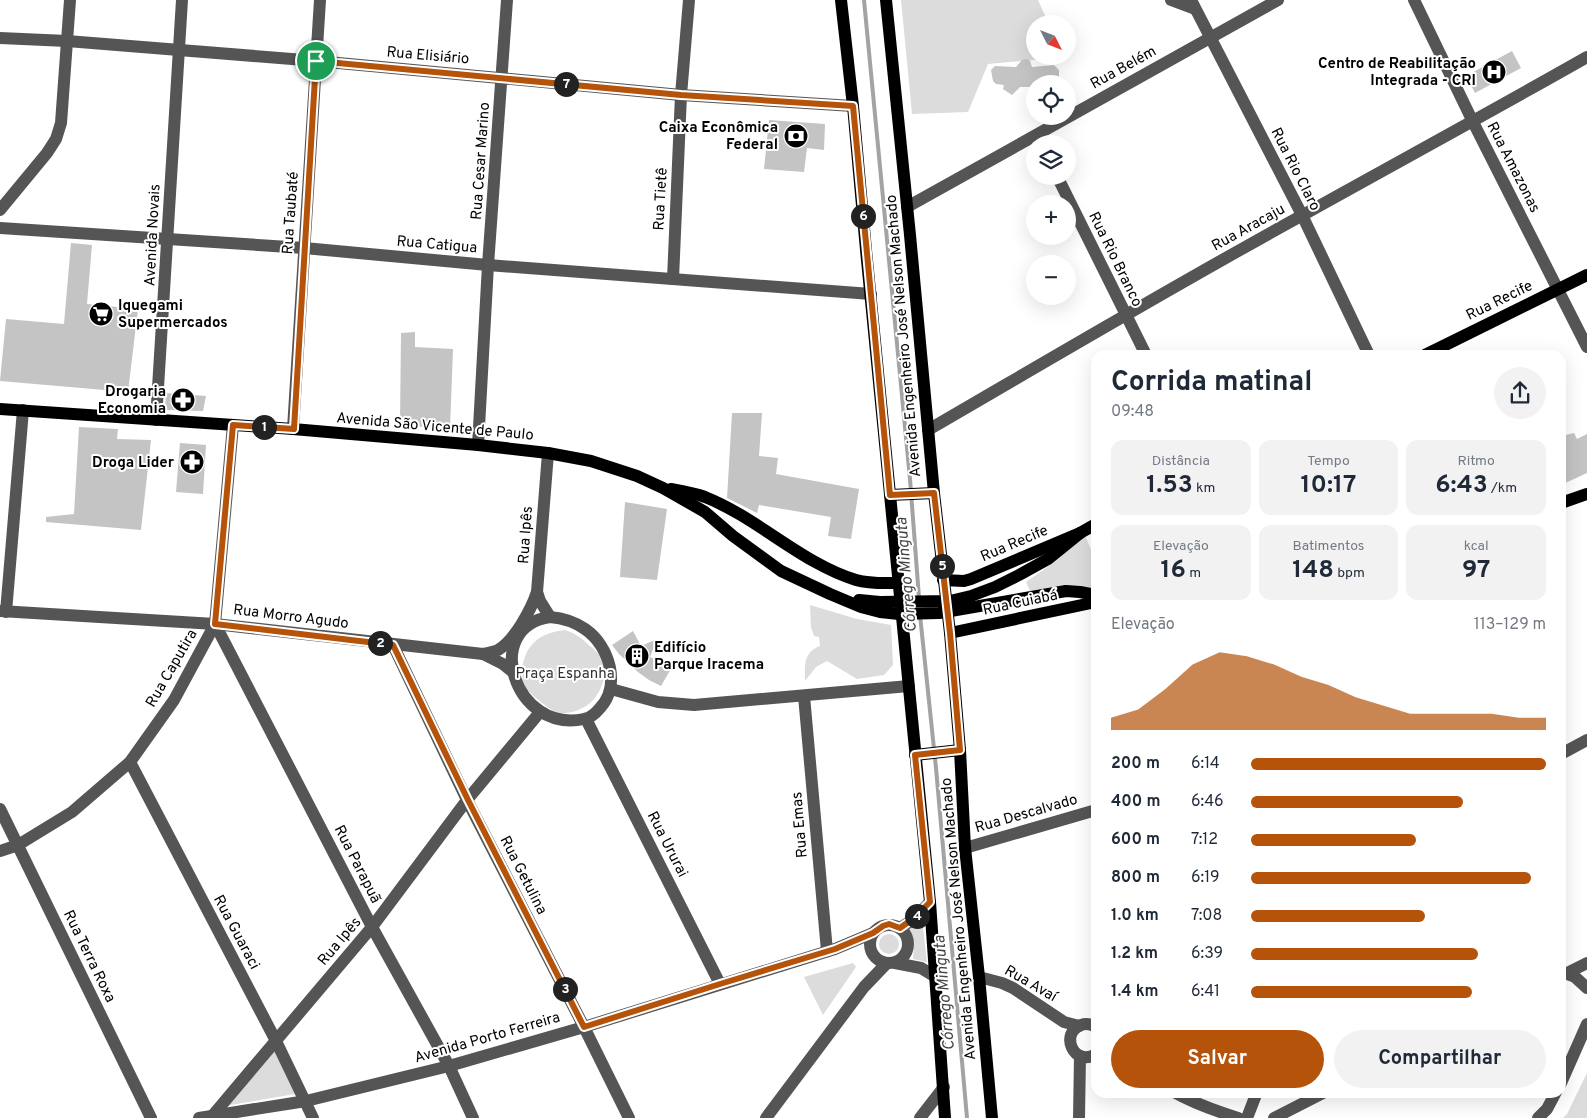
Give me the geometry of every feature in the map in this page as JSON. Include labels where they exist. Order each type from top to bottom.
[{"type":"main road","name":"Avenida Engenheiro José Nelson Machado","points":[[841,0],[871,294],[896,495],[898,583],[909,686],[920,754],[945,1118]]},
{"type":"main road","name":"Avenida Engenheiro José Nelson Machado","points":[[886,0],[934,493],[950,633],[960,750],[965,848],[992,1118]]},
{"type":"main road","name":"Rua Recife","points":[[1435,350],[1587,275]]},
{"type":"main road","name":"Avenida São Vicente de Paulo","points":[[0,408],[294,429],[478,445],[548,453],[592,461],[637,476],[663,488],[705,512],[733,536],[781,571],[830,594],[880,612],[899,614],[939,613],[1049,594],[1073,592],[1091,595]]},
{"type":"main road","points":[[663,488],[704,497],[731,510],[803,555],[836,572],[857,580],[874,583],[898,583]]},
{"type":"main road","points":[[896,495],[934,493]]},
{"type":"main road","points":[[1566,501],[1587,494]]},
{"type":"main road","name":"Rua Recife","points":[[943,580],[964,581],[971,579],[1091,527]]},
{"type":"main road","name":"Avenida São Vicente de Paulo","points":[[830,594],[880,602],[950,601],[971,596],[996,587],[1048,558],[1080,533]]},
{"type":"main road","name":"Rua Cuiabá","points":[[950,633],[1091,603]]},
{"type":"main road","points":[[920,754],[960,750]]},
{"type":"street","points":[[0,210],[47,153],[56,139],[61,123],[70,0]]},
{"type":"street","name":"Avenida Novais","points":[[156,420],[182,0]]},
{"type":"street","name":"Rua Taubaté","points":[[294,429],[320,0]]},
{"type":"street","name":"Rua Cesar Marino","points":[[478,445],[488,265],[507,0]]},
{"type":"street","name":"Rua Tietê","points":[[673,279],[681,95],[689,0]]},
{"type":"street","points":[[1171,0],[1193,4]]},
{"type":"street","name":"Rua Belém","points":[[1045,135],[1210,37],[1278,0]]},
{"type":"street","name":"Rua Amazonas","points":[[1414,0],[1473,122],[1587,347]]},
{"type":"street","name":"Rua Rio Claro","points":[[1193,4],[1302,215],[1367,350]]},
{"type":"street","name":"Rua Elisiário","points":[[0,38],[68,41],[316,61],[681,95],[853,106]]},
{"type":"street","name":"Rua Aracaju","points":[[928,430],[1125,315],[1587,57]]},
{"type":"street","name":"Rua Belém","points":[[907,207],[1026,145]]},
{"type":"street","name":"Rua Rio Branco","points":[[1061,185],[1143,350]]},
{"type":"street","name":"Rua Catigua","points":[[0,228],[304,248],[488,265],[871,294]]},
{"type":"street","points":[[3,611],[23,410]]},
{"type":"street","name":"Rua Caputira","points":[[0,852],[18,845],[72,812],[130,762],[174,700],[215,624],[233,425]]},
{"type":"street","name":"Rua Ipês","points":[[537,592],[548,453]]},
{"type":"street","points":[[537,592],[550,617]]},
{"type":"street","points":[[482,654],[494,652],[505,644],[530,610],[537,592]]},
{"type":"street","name":"Rua Morro Agudo","points":[[3,611],[215,624],[482,654],[503,664],[513,672]]},
{"type":"street","points":[[550,617],[561,618],[586,629],[606,655],[612,679],[609,696],[596,712],[586,719],[562,719],[540,712],[528,702],[513,672],[512,647],[519,636],[528,625],[538,619],[550,617]]},
{"type":"street","name":"Rua Parapuã","points":[[215,624],[372,927],[449,1066],[474,1118]]},
{"type":"street","name":"Rua Getulina","points":[[393,645],[468,800],[629,1118]]},
{"type":"street","points":[[611,689],[658,702],[694,705],[909,686]]},
{"type":"street","name":"Rua Emas","points":[[804,696],[831,950]]},
{"type":"street","name":"Rua Ipês","points":[[213,1115],[372,927],[468,800],[540,712]]},
{"type":"street","name":"Rua Ururai","points":[[586,719],[720,984]]},
{"type":"street","points":[[1566,750],[1587,740]]},
{"type":"street","name":"Rua Guaraci","points":[[130,762],[276,1041],[313,1118]]},
{"type":"street","name":"Rua Terra Roxa","points":[[0,808],[151,1118]]},
{"type":"street","name":"Rua Descalvado","points":[[965,848],[1091,811]]},
{"type":"street","points":[[900,928],[914,918],[930,902]]},
{"type":"street","points":[[889,924],[900,928],[908,940],[909,947],[906,954],[902,959],[882,959],[870,942],[873,933],[877,929],[889,924]]},
{"type":"street","name":"Avenida Porto Ferreira","points":[[199,1118],[306,1101],[449,1066],[584,1027],[831,950],[873,933]]},
{"type":"street","name":"Avenida Porto Ferreira","points":[[831,950],[921,968],[936,977]]},
{"type":"street","points":[[766,1118],[864,987],[882,959]]},
{"type":"street","points":[[1566,974],[1587,963]]},
{"type":"street","points":[[1566,975],[1575,977],[1587,988]]},
{"type":"street","name":"Rua Avaí","points":[[979,976],[1002,982],[1064,1022],[1079,1026],[1091,1024]]},
{"type":"street","name":"Rua Avaí","points":[[1064,1022],[1072,1048],[1080,1056]]},
{"type":"street","points":[[1566,1072],[1587,1024]]},
{"type":"street","points":[[1070,1037],[1072,1032],[1079,1026]]},
{"type":"street","points":[[1079,1118],[1080,1056],[1087,1058],[1091,1056]]},
{"type":"street","points":[[920,1118],[944,1087]]},
{"type":"street","points":[[1184,1098],[1216,1112],[1238,1118]]},
{"type":"street","points":[[1247,1118],[1255,1098]]},
{"type":"street","points":[[1274,1118],[1313,1098]]},
{"type":"street","points":[[1538,1118],[1547,1109],[1553,1098]]},
{"type":"green space","points":[[901,0],[1038,0],[1045,15],[1026,15],[1026,61],[988,64],[968,112],[912,114]]},
{"type":"green space","points":[[1085,535],[1091,550],[1091,588],[1068,586],[1030,591],[1026,582],[1056,561]]},
{"type":"green space","points":[[810,605],[857,619],[891,625],[893,665],[884,675],[857,679],[827,661],[816,667],[805,681],[806,660],[810,652],[820,646],[819,637],[814,636],[811,627]]},
{"type":"green space","name":"Praça Espanha","points":[[565,630],[579,636],[601,657],[605,673],[600,690],[591,703],[576,711],[561,713],[549,708],[528,691],[522,677],[522,670],[526,653],[535,641],[548,634]]},
{"type":"green space","points":[[922,919],[927,962],[913,959],[913,940],[907,930]]},
{"type":"green space","points":[[889,934],[896,937],[899,944],[896,951],[889,954],[882,951],[879,944],[882,937]]},
{"type":"green space","points":[[853,963],[856,967],[823,1015],[804,977]]},
{"type":"green space","points":[[274,1050],[295,1094],[225,1106]]},
{"type":"green space","points":[[1587,1073],[1587,1118],[1563,1118],[1567,1114]]},
{"type":"building","name":"Centro de Reabilitação Integrada - CRI","points":[[1512,51],[1521,68],[1475,93],[1466,76]]},
{"type":"building","points":[[1026,59],[1026,65],[1031,65],[1032,67],[1054,65],[1059,70],[1059,75],[1026,75],[1026,87],[1020,87],[1012,95],[1003,89],[1004,85],[996,84],[993,81],[991,70],[995,66],[1016,67],[1022,60]]},
{"type":"building","name":"Caixa Econômica Federal","points":[[769,120],[825,124],[824,150],[807,148],[804,172],[764,169]]},
{"type":"building","name":"Iquegami Supermercados","points":[[71,243],[92,245],[87,304],[138,309],[128,392],[0,381],[6,319],[64,324]]},
{"type":"building","points":[[415,332],[415,347],[453,349],[450,429],[400,425],[401,333]]},
{"type":"building","name":"Drogaria Economia","points":[[166,393],[206,396],[203,411],[165,410]]},
{"type":"building","points":[[732,413],[762,413],[759,456],[778,458],[776,474],[859,489],[851,539],[828,536],[831,517],[759,505],[757,513],[727,498]]},
{"type":"building","points":[[79,427],[118,429],[117,439],[151,440],[141,530],[46,522],[46,517],[74,514]]},
{"type":"building","points":[[1574,433],[1577,439],[1587,434],[1587,473],[1566,483],[1566,435]]},
{"type":"building","name":"Droga Lider","points":[[180,443],[206,445],[203,494],[176,492]]},
{"type":"building","points":[[625,502],[667,509],[657,580],[620,577]]},
{"type":"building","name":"Edifício Parque Iracema","points":[[633,631],[641,646],[657,639],[650,657],[672,667],[661,686],[638,672],[612,645]]},
{"type":"waterway","name":"Córrego Minguta","points":[[864,0],[910,479],[919,598]]},
{"type":"waterway","name":"Córrego Minguta","points":[[920,615],[936,768],[967,1118]]},
{"type":"place","name":"Centro de Reabilitação Integrada - CRI","points":[[1494,72]]},
{"type":"place","name":"Caixa Econômica Federal","points":[[796,136]]},
{"type":"place","name":"Iquegami Supermercados","points":[[101,314]]},
{"type":"place","name":"Drogaria Economia","points":[[183,400]]},
{"type":"place","name":"Droga Lider","points":[[192,462]]},
{"type":"place","name":"Edifício Parque Iracema","points":[[637,656]]},
{"type":"route","points":[[316,61],[681,95],[853,106],[890,495],[934,493],[950,633],[960,750],[915,755],[930,902],[914,918],[900,928],[889,924],[835,949],[584,1027],[468,800],[393,645],[215,624],[233,425],[294,429],[316,61]]}]
